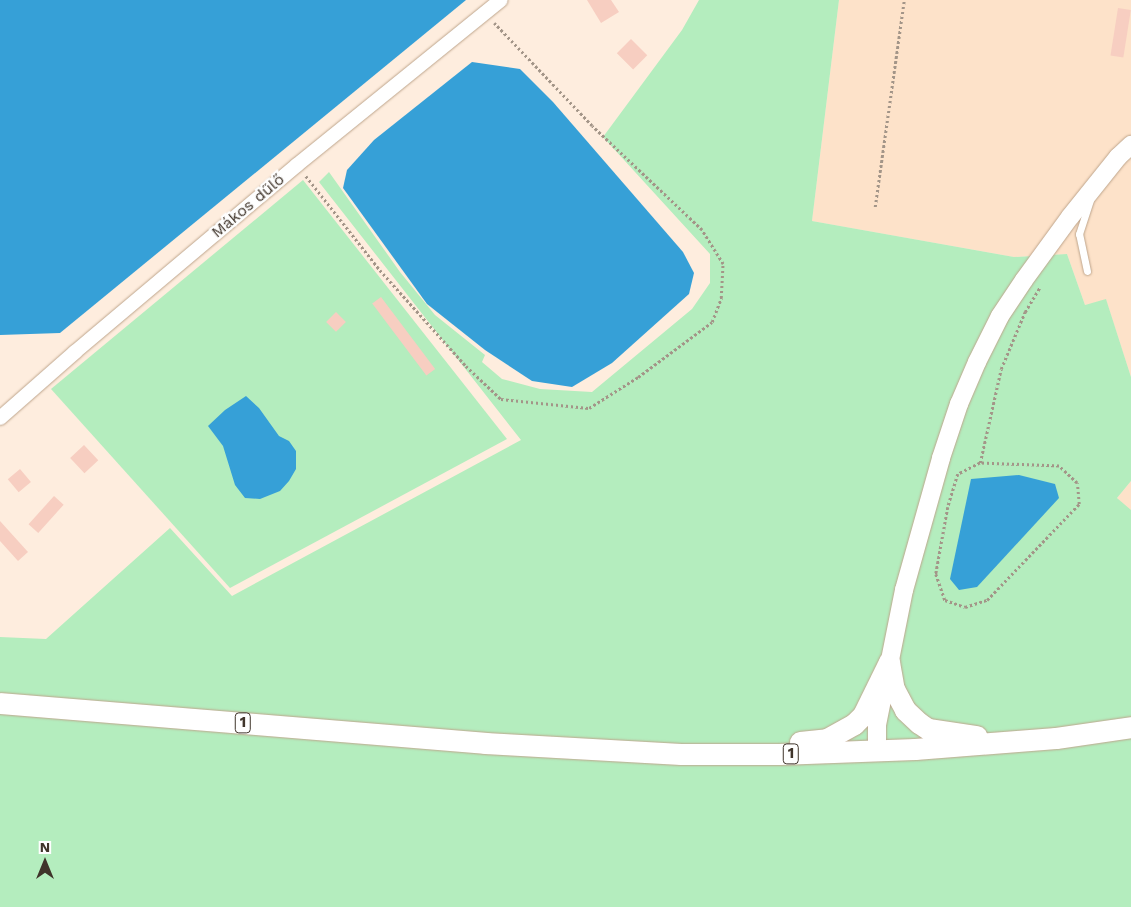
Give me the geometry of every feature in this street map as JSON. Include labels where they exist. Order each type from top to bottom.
[{"type":"main road","points":[[889,662],[894,688],[905,710],[928,729],[964,741]]},
{"type":"main road","points":[[706,754],[827,739],[844,731],[862,715],[889,662]]},
{"type":"main road","name":"1","points":[[0,703],[485,743],[706,754],[915,749],[964,741],[1056,738],[1131,728]]},
{"type":"street","name":"Mákos dűlő","points":[[0,418],[75,352],[297,165],[500,0]]},
{"type":"street","points":[[877,751],[877,725],[904,590],[941,458],[959,404],[1000,316],[1070,217],[1131,145]]},
{"type":"lane","points":[[1087,271],[1079,234],[1095,186]]},
{"type":"path","points":[[875,207],[904,0]]},
{"type":"path","points":[[297,165],[380,270],[466,366],[501,399],[589,408],[638,376],[712,322],[721,298],[723,264],[702,230],[592,126],[485,14]]},
{"type":"path","points":[[980,463],[1001,369],[1025,312],[1040,286]]},
{"type":"path","points":[[980,463],[1059,466],[1077,483],[1079,504],[986,600],[966,607],[945,600],[936,574],[948,507],[958,474],[980,463]]},
{"type":"shaded area","points":[[839,0],[1131,0],[1131,377],[1106,300],[1085,305],[1067,254],[1014,257],[812,221]]},
{"type":"shaded area","points":[[1131,481],[1131,510],[1130,511],[1117,498]]},
{"type":"green space","points":[[699,0],[839,0],[812,221],[1014,257],[1067,254],[1085,305],[1106,299],[1131,377],[1131,481],[1117,498],[1131,510],[1131,907],[0,907],[0,637],[46,639],[170,528],[232,596],[521,440],[319,182],[329,172],[400,272],[435,315],[485,355],[482,362],[502,379],[540,389],[592,392],[692,309],[710,283],[710,254],[603,137],[682,30]]},
{"type":"green space","points":[[303,180],[507,439],[230,588],[51,389]]},
{"type":"water","points":[[0,0],[466,0],[60,333],[0,335]]},
{"type":"water","points":[[472,62],[520,69],[553,102],[683,252],[694,273],[689,294],[612,363],[572,387],[532,381],[485,350],[427,304],[343,188],[347,170],[374,140]]},
{"type":"water","points":[[246,396],[259,408],[279,436],[289,441],[296,451],[296,469],[289,481],[280,491],[260,499],[245,498],[235,485],[223,446],[208,426],[225,410]]},
{"type":"water","points":[[1019,475],[1055,484],[1059,498],[977,587],[959,590],[950,579],[971,479]]},
{"type":"building","points":[[587,0],[611,0],[619,12],[601,23]]},
{"type":"building","points":[[1118,8],[1131,10],[1123,57],[1110,55]]},
{"type":"building","points":[[631,39],[647,55],[633,69],[617,53]]},
{"type":"building","points":[[381,297],[435,369],[426,375],[372,304]]},
{"type":"building","points":[[336,312],[346,322],[336,332],[326,322]]},
{"type":"building","points":[[84,445],[98,460],[84,473],[70,458]]},
{"type":"building","points":[[20,469],[31,482],[19,492],[8,479]]},
{"type":"building","points":[[54,496],[64,505],[38,533],[29,524]]},
{"type":"building","points":[[0,521],[28,552],[18,561],[0,541]]}]
